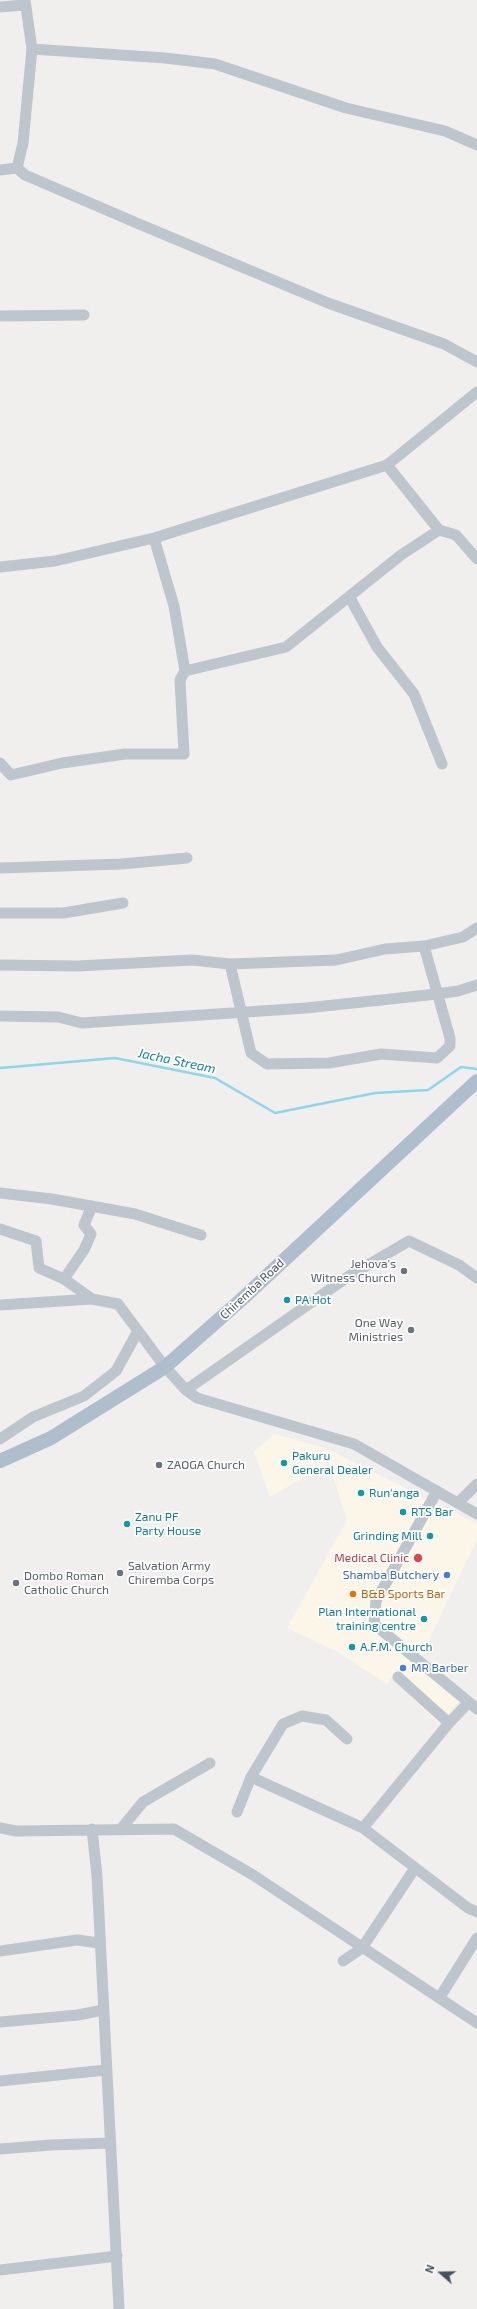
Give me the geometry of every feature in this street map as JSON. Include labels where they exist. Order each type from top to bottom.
[{"type":"main road","name":"Chiremba Road","points":[[0,1461],[51,1438],[165,1367],[241,1300],[476,1082]]},
{"type":"street","points":[[0,7],[25,3],[32,49],[23,142],[17,168]]},
{"type":"street","points":[[32,49],[165,58],[215,64],[346,108],[445,131],[477,145]]},
{"type":"street","points":[[0,170],[17,168],[25,175],[328,304],[444,344],[477,362]]},
{"type":"street","points":[[0,316],[84,315]]},
{"type":"street","points":[[0,567],[55,561],[154,538],[387,465],[477,392]]},
{"type":"street","points":[[387,465],[439,530],[456,535],[477,559]]},
{"type":"street","points":[[185,671],[286,647],[350,598],[401,555],[439,530]]},
{"type":"street","points":[[0,764],[11,775],[62,762],[125,754],[184,754],[180,680],[185,671],[174,606],[154,538]]},
{"type":"street","points":[[350,598],[376,647],[414,694],[442,764]]},
{"type":"street","points":[[0,868],[122,864],[187,858]]},
{"type":"street","points":[[0,913],[63,913],[123,903]]},
{"type":"street","points":[[0,965],[78,966],[192,960],[230,964],[336,960],[385,949],[424,946],[463,937],[477,928]]},
{"type":"street","points":[[230,964],[251,1053],[267,1064],[329,1063],[381,1054],[437,1058],[450,1046],[450,1038],[424,946]]},
{"type":"street","points":[[0,1016],[58,1017],[82,1023],[241,1011],[306,1008],[437,994],[458,991],[477,985]]},
{"type":"street","points":[[0,1193],[92,1206],[135,1214],[201,1236]]},
{"type":"street","points":[[64,1279],[84,1250],[91,1234],[84,1225],[92,1206]]},
{"type":"street","points":[[0,1229],[36,1241],[39,1268],[64,1279],[92,1299]]},
{"type":"street","points":[[186,1390],[349,1276],[409,1241],[459,1265],[477,1278]]},
{"type":"street","points":[[0,1305],[92,1299],[118,1304],[165,1367],[186,1390],[197,1398],[354,1444],[477,1514]]},
{"type":"street","points":[[0,1438],[33,1417],[84,1396],[116,1371],[138,1331]]},
{"type":"street","points":[[458,1503],[477,1484]]},
{"type":"street","points":[[363,1828],[449,1723],[473,1706],[374,1624],[376,1602],[437,1491]]},
{"type":"street","points":[[398,1677],[449,1723]]},
{"type":"street","points":[[237,1812],[252,1777],[283,1724],[302,1716],[326,1720],[347,1739]]},
{"type":"street","points":[[120,1830],[144,1802],[210,1763]]},
{"type":"street","points":[[252,1777],[363,1828],[468,1908],[477,1912]]},
{"type":"street","points":[[0,1828],[16,1831],[174,1829],[253,1875],[362,1948],[440,1997],[477,2023]]},
{"type":"street","points":[[92,1829],[97,1876],[99,1943],[119,2309]]},
{"type":"street","points":[[343,1961],[362,1948],[415,1868]]},
{"type":"street","points":[[440,1997],[477,1938]]},
{"type":"street","points":[[0,1951],[77,1940],[99,1943]]},
{"type":"street","points":[[0,2022],[78,2015],[103,2010]]},
{"type":"street","points":[[0,2081],[106,2070]]},
{"type":"street","points":[[0,2149],[51,2144],[110,2143]]},
{"type":"street","points":[[0,2270],[117,2256]]},
{"type":"shaded area","points":[[274,1434],[325,1448],[477,1524],[477,1539],[420,1659],[462,1698],[439,1724],[392,1677],[387,1684],[338,1652],[287,1628],[347,1520],[329,1463],[270,1497],[254,1452]]},
{"type":"waterway","name":"Jacha Stream","points":[[0,1068],[115,1058],[215,1078],[275,1113],[375,1093],[428,1090],[461,1067],[477,1069]]},
{"type":"place","name":"Jehova's Witness Church","points":[[404,1271]]},
{"type":"place","name":"PA Hot","points":[[287,1300]]},
{"type":"place","name":"One Way Ministries","points":[[411,1330]]},
{"type":"place","name":"Pakuru General Dealer","points":[[284,1463]]},
{"type":"place","name":"ZAOGA Church","points":[[159,1465]]},
{"type":"place","name":"Run'anga","points":[[361,1493]]},
{"type":"place","name":"RTS Bar","points":[[403,1512]]},
{"type":"place","name":"Zanu PF Party House","points":[[127,1524]]},
{"type":"place","name":"Grinding Mill","points":[[430,1536]]},
{"type":"place","name":"Medical Clinic","points":[[418,1558]]},
{"type":"place","name":"Salvation Army Chiremba Corps","points":[[120,1573]]},
{"type":"place","name":"Shamba Butchery","points":[[447,1575]]},
{"type":"place","name":"Dombo Roman Catholic Church","points":[[16,1583]]},
{"type":"place","name":"B&B Sports Bar","points":[[353,1594]]},
{"type":"place","name":"Plan International training centre","points":[[424,1619]]},
{"type":"place","name":"A.F.M. Church","points":[[352,1647]]},
{"type":"place","name":"MR Barber","points":[[403,1668]]}]
